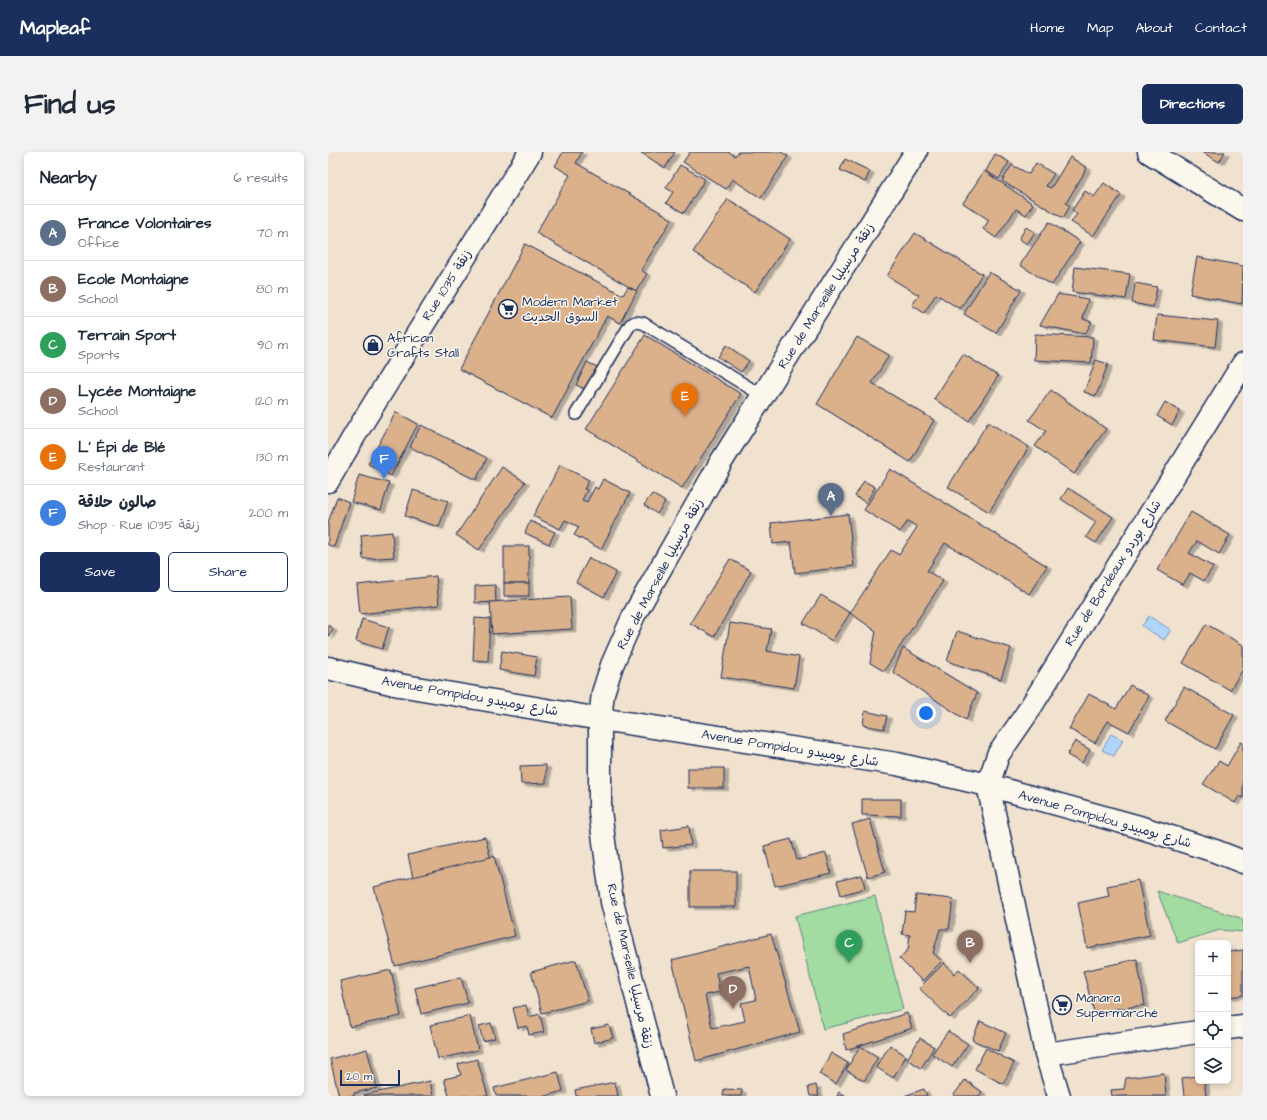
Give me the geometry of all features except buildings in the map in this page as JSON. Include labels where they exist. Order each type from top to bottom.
[{"type":"street","name":"Rue 1035 زنقة","points":[[328,481],[360,426],[530,152]]},
{"type":"street","name":"Rue de Marseille زنقة مرسيليا","points":[[662,1096],[612,902],[600,812],[600,719],[603,693],[612,665],[634,615],[721,462],[916,152]]},
{"type":"street","points":[[1149,152],[1243,210]]},
{"type":"street","name":"Rue de Bordeaux شارع بوردو","points":[[988,785],[998,755],[1027,713],[1243,364]]},
{"type":"street","name":"Avenue Pompidou شارع بومبيدو","points":[[328,668],[399,685],[600,719],[897,764],[988,785],[1136,826],[1216,851],[1243,862]]},
{"type":"street","points":[[988,785],[1046,1054],[1059,1096]]},
{"type":"street","points":[[1231,1028],[1243,1026]]},
{"type":"street","points":[[1046,1054],[1195,1032]]},
{"type":"lane","points":[[576,414],[630,325],[635,322],[643,323],[763,396]]},
{"type":"green space","points":[[1157,891],[1243,919],[1243,932],[1220,930],[1178,943]]},
{"type":"green space","points":[[875,896],[903,1009],[823,1029],[795,916]]},
{"type":"water","points":[[1149,616],[1171,630],[1164,640],[1142,626]]},
{"type":"water","points":[[1111,734],[1123,740],[1114,756],[1102,750]]},
{"type":"place","name":"Modern Market السوق الحديث","points":[[508,309]]},
{"type":"place","name":"African Crafts Stall","points":[[373,345]]},
{"type":"place","name":"L' Épi de Blé","points":[[685,416]]},
{"type":"place","name":"صالون حلاقة","points":[[384,479]]},
{"type":"place","name":"France Volontaires","points":[[831,516]]},
{"type":"place","name":"Terrain Sport","points":[[849,963]]},
{"type":"place","name":"Ecole Montaigne","points":[[970,963]]},
{"type":"place","name":"Manara Supermarché","points":[[1062,1005]]},
{"type":"place","name":"Lycée Montaigne","points":[[733,1009]]}]
